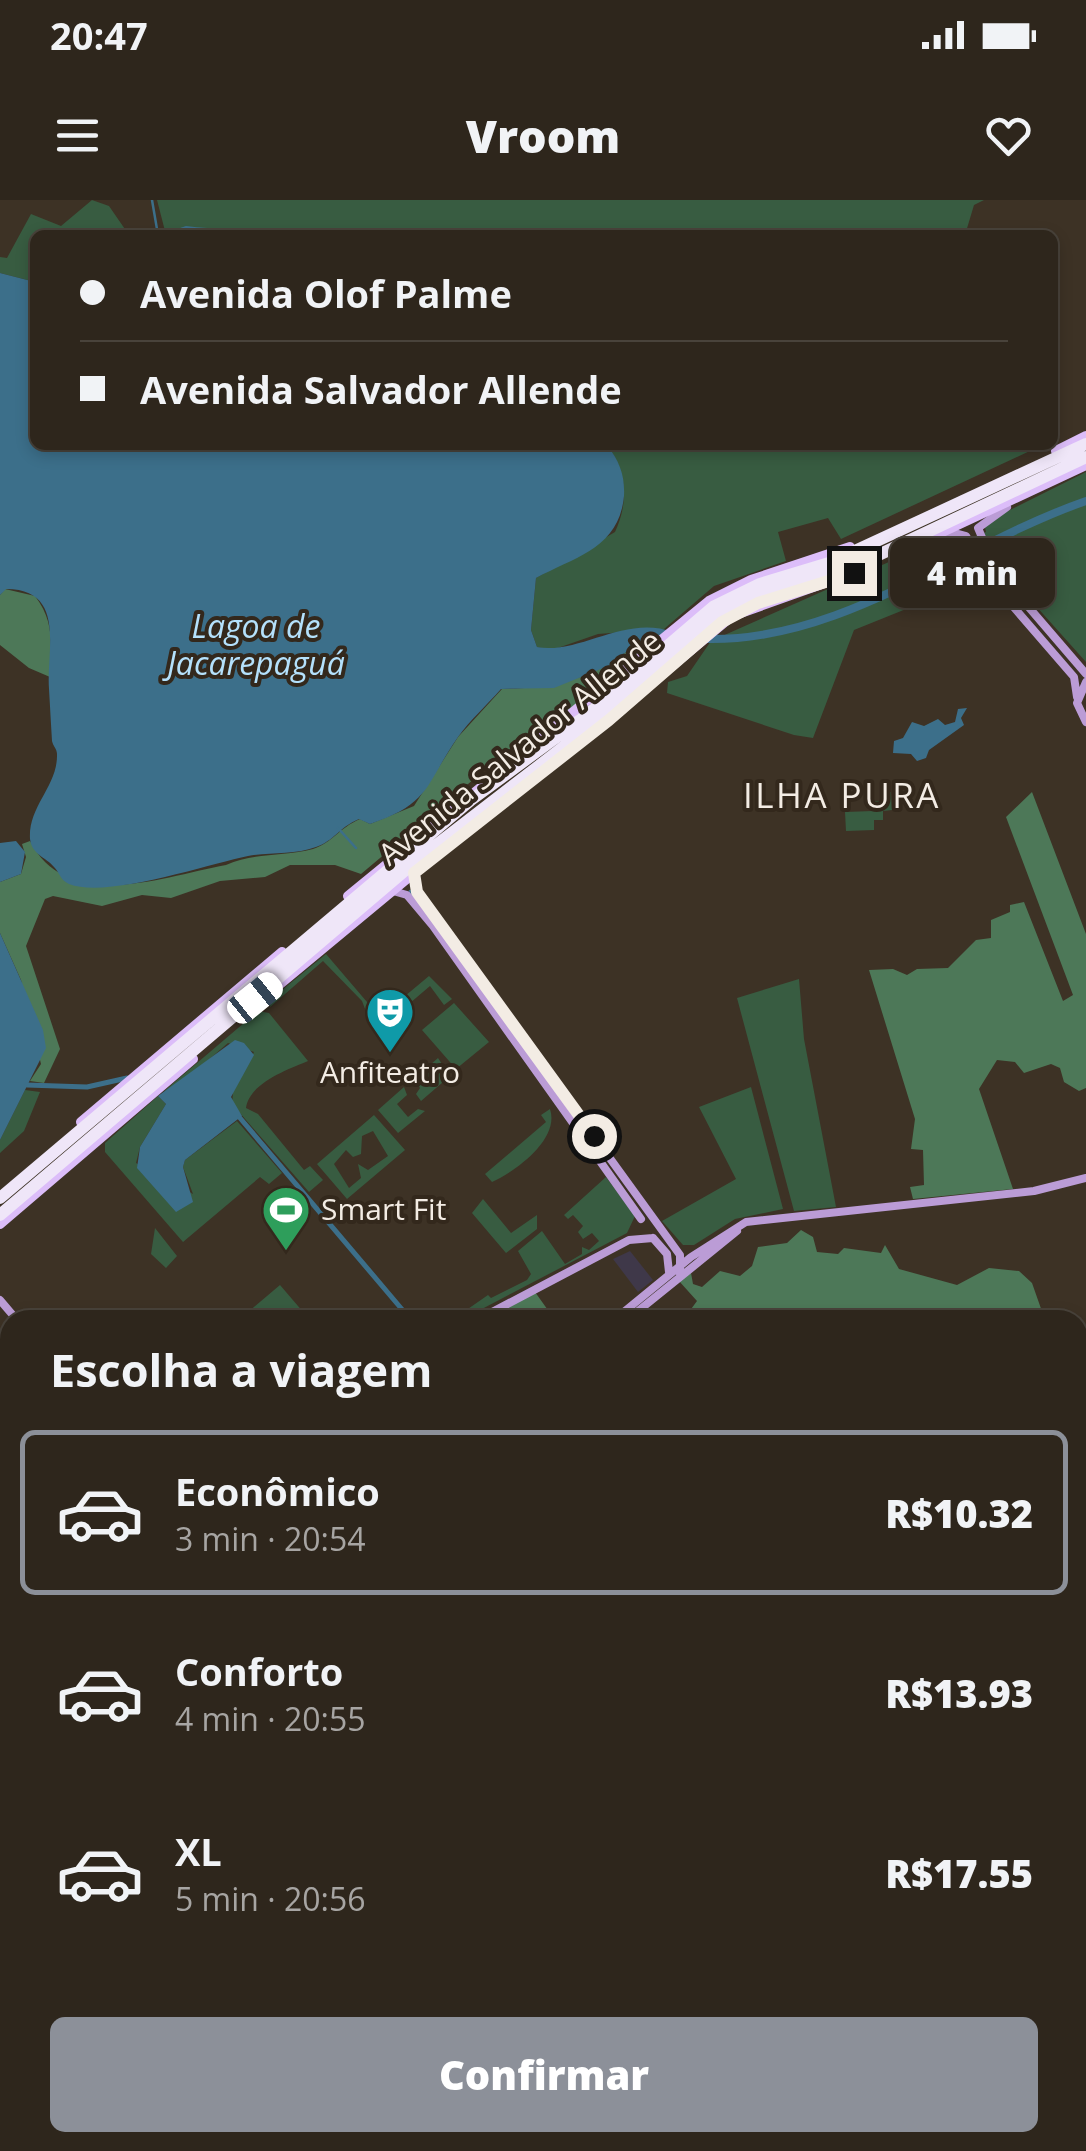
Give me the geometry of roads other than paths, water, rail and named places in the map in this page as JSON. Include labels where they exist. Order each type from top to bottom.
[{"type":"highway","name":"Avenida Salvador Allende","points":[[933,527],[1086,444]]},
{"type":"highway","name":"Avenida Salvador Allende","points":[[0,1215],[300,948],[390,888],[475,812],[642,684],[668,659],[690,620],[746,589],[933,527],[1086,457]]},
{"type":"highway","points":[[933,527],[966,494]]},
{"type":"highway","points":[[813,588],[840,556]]},
{"type":"highway","name":"Avenida Salvador Allende","points":[[390,888],[471,800],[610,696],[668,659],[737,604],[840,556]]},
{"type":"highway","points":[[570,748],[642,684]]},
{"type":"highway","points":[[560,726],[610,696]]},
{"type":"highway","points":[[390,888],[391,860]]},
{"type":"highway","points":[[291,976],[300,948]]},
{"type":"highway","name":"Avenida Salvador Allende","points":[[0,1194],[143,1085]]},
{"type":"main road","name":"Avenida Salvador Allende","points":[[1058,450],[1086,436]]},
{"type":"main road","name":"Avenida Salvador Allende","points":[[840,556],[1057,450]]},
{"type":"main road","name":"Avenida Salvador Allende","points":[[717,622],[758,603],[813,588],[913,546],[933,527],[1017,498],[1086,465]]},
{"type":"main road","name":"Avenida Salvador Allende","points":[[300,948],[391,860],[466,795],[560,726],[690,620]]},
{"type":"main road","name":"Avenida Salvador Allende","points":[[0,1224],[143,1085],[291,976],[390,888],[414,879],[570,748],[668,659]]},
{"type":"street","points":[[1017,498],[981,522],[978,534],[989,577],[1074,677],[1078,711],[1086,722]]},
{"type":"street","points":[[913,546],[955,532],[968,538],[1086,674]]},
{"type":"street","points":[[989,577],[1002,578]]},
{"type":"street","points":[[1077,696],[1086,682]]},
{"type":"street","points":[[414,879],[684,1263]]},
{"type":"street","points":[[390,888],[433,926],[650,1237],[667,1254],[668,1275]]},
{"type":"street","points":[[632,1310],[668,1275],[739,1224],[1034,1191],[1086,1178]]},
{"type":"street","points":[[628,1240],[640,1222],[652,1218]]},
{"type":"street","points":[[634,1310],[730,1235],[755,1222]]},
{"type":"street","points":[[496,1310],[628,1240],[650,1237],[659,1228]]},
{"type":"street","points":[[674,1248],[686,1252],[710,1243]]},
{"type":"street","points":[[680,1274],[684,1263]]},
{"type":"water","points":[[186,226],[305,230],[174,230]]},
{"type":"water","name":"Lagoa de Jacarepaguá","points":[[0,273],[30,281],[30,450],[610,450],[622,476],[624,496],[614,528],[594,548],[536,578],[531,630],[537,647],[553,648],[637,628],[673,632],[638,653],[626,652],[608,666],[554,688],[501,689],[463,731],[425,790],[390,816],[370,824],[359,819],[308,850],[248,856],[132,884],[86,887],[69,884],[31,844],[34,816],[53,776],[57,754],[52,741],[49,625],[38,599],[6,589],[0,595]]},
{"type":"water","points":[[967,708],[961,718],[964,725],[929,750],[926,758],[917,761],[911,754],[893,753],[894,741],[903,738],[912,722],[924,726],[938,719],[945,725],[955,722],[958,709]]},
{"type":"water","points":[[16,841],[25,852],[21,874],[0,882],[0,843]]},
{"type":"water","points":[[0,933],[43,1030],[46,1048],[0,1140]]},
{"type":"water","points":[[235,1040],[244,1043],[254,1055],[231,1097],[242,1116],[185,1160],[183,1167],[193,1202],[176,1212],[137,1168],[140,1147],[166,1104],[158,1096]]},
{"type":"waterway","points":[[152,200],[157,230]]},
{"type":"waterway","points":[[704,639],[755,636],[852,609],[1086,501]]},
{"type":"waterway","points":[[338,828],[356,848]]},
{"type":"waterway","points":[[410,891],[424,910]]},
{"type":"waterway","points":[[27,1085],[87,1087],[127,1078]]},
{"type":"waterway","points":[[240,1118],[403,1310]]},
{"type":"place","name":"Anfiteatro","points":[[390,1054]]},
{"type":"place","name":"Smart Fit","points":[[286,1252]]},
{"type":"district","name":"ILHA PURA","points":[[842,796]]}]
